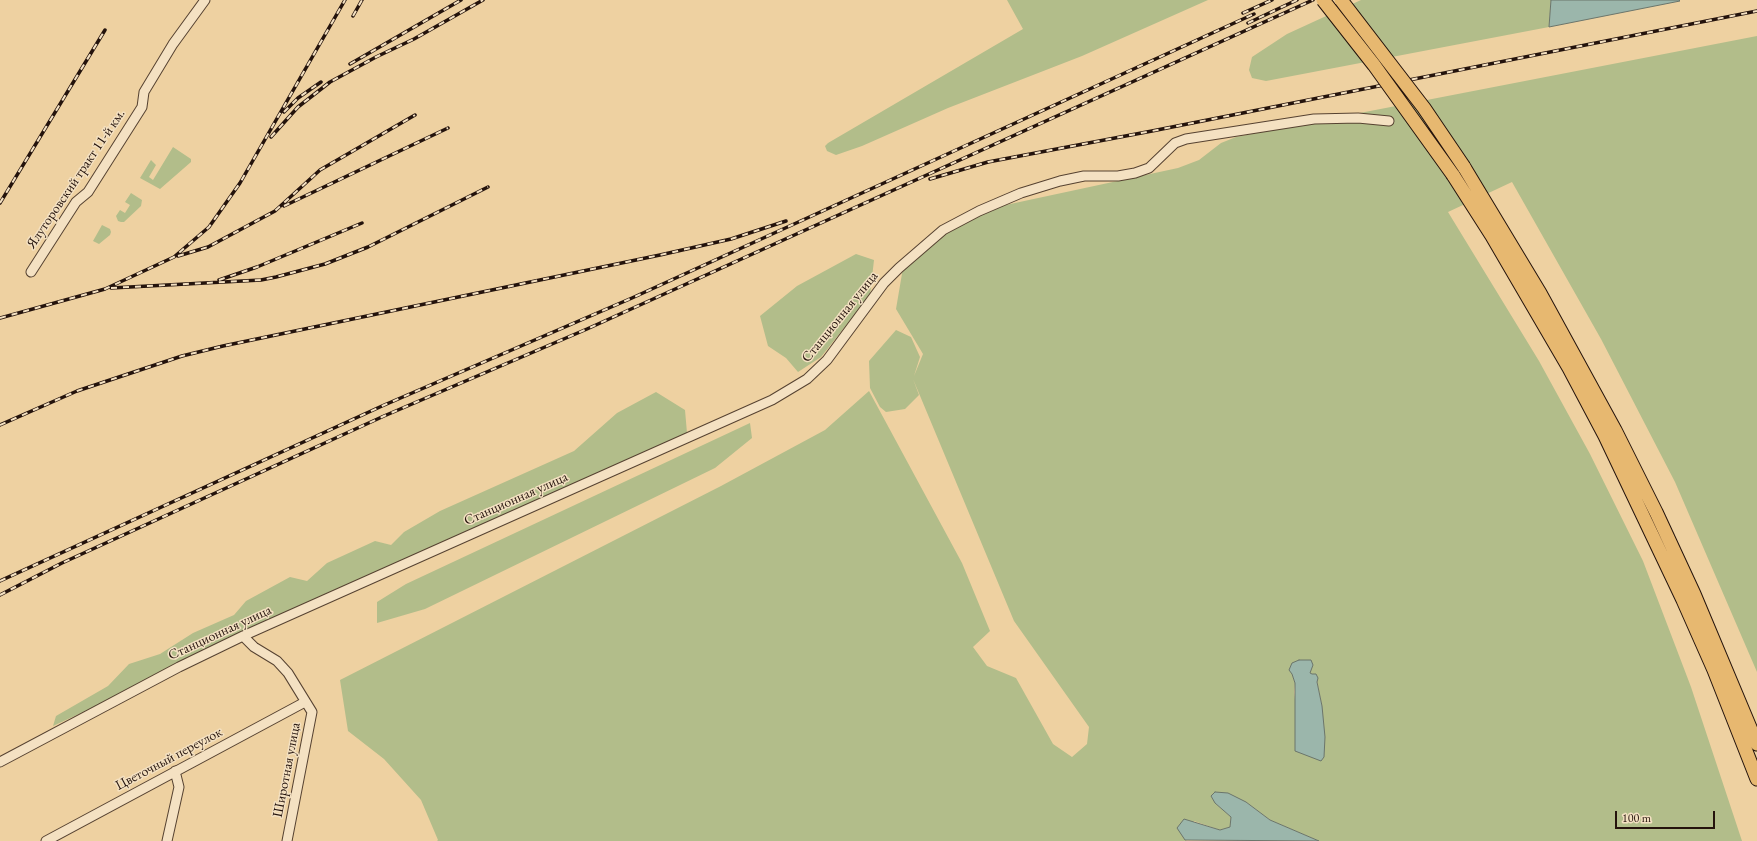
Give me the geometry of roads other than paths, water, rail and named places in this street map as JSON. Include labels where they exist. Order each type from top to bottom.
[{"type":"highway","points":[[1323,0],[1379,71],[1453,175],[1492,236],[1569,368],[1605,436],[1683,600],[1714,670],[1757,779]]},
{"type":"highway","points":[[1341,0],[1424,108],[1464,166],[1540,293],[1615,430],[1656,512],[1694,594],[1757,744]]},
{"type":"street","name":"Ялуторовский тракт 11-й км.","points":[[31,272],[76,202],[88,192],[92,186],[142,107],[144,92],[173,44],[205,0]]},
{"type":"street","name":"Станционная улица","points":[[0,762],[178,667],[243,636],[772,400],[807,379],[827,360],[884,283],[943,230],[997,203],[1021,193],[1084,176],[1118,176],[1135,173],[1149,168],[1175,143],[1186,139],[1314,119],[1358,118],[1389,121]]},
{"type":"street","name":"Широтная улица","points":[[243,636],[254,646],[277,661],[288,673],[312,712],[287,841]]},
{"type":"street","name":"Цветочный переулок","points":[[46,841],[305,702]]},
{"type":"street","points":[[167,841],[179,787],[175,771]]},
{"type":"railway","points":[[0,318],[105,289],[174,257],[209,227],[240,183],[345,0]]},
{"type":"railway","points":[[353,16],[362,0]]},
{"type":"railway","points":[[350,64],[461,0]]},
{"type":"railway","points":[[271,137],[298,107],[330,82],[376,57],[414,39],[483,0]]},
{"type":"railway","points":[[1243,13],[1272,0]]},
{"type":"railway","points":[[1248,23],[1297,0]]},
{"type":"railway","points":[[0,595],[62,563],[384,416],[587,329],[1313,0]]},
{"type":"railway","points":[[930,179],[988,162],[1757,11]]},
{"type":"railway","points":[[0,581],[382,406],[632,298],[1254,14]]},
{"type":"railway","points":[[0,203],[105,30]]},
{"type":"railway","points":[[284,112],[298,98],[321,82]]},
{"type":"railway","points":[[178,256],[208,247],[275,211],[320,170],[415,115]]},
{"type":"railway","points":[[284,206],[448,128]]},
{"type":"railway","points":[[111,288],[261,280],[325,264],[368,247],[488,187]]},
{"type":"railway","points":[[0,425],[77,391],[182,356],[223,346],[660,255],[731,239],[786,221]]},
{"type":"railway","points":[[219,280],[257,267],[362,223]]}]
